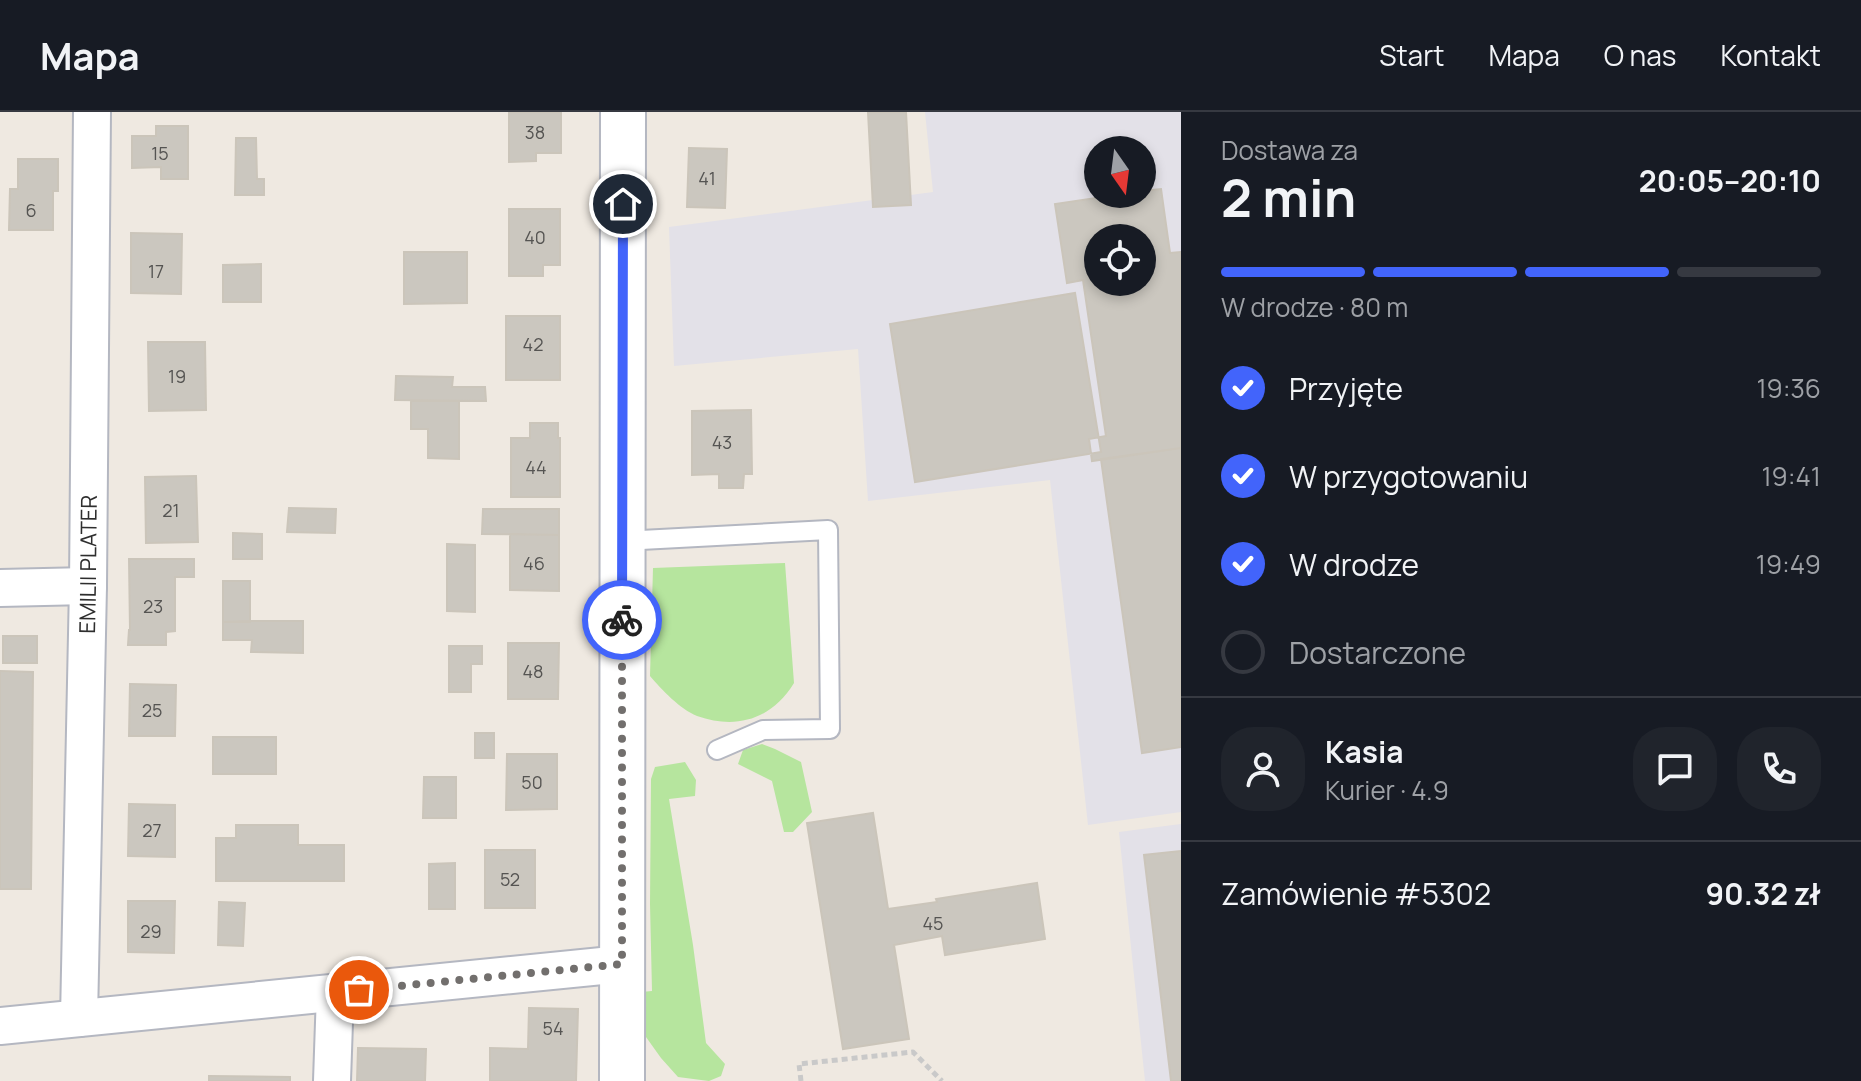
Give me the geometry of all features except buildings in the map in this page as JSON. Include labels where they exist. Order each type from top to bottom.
[{"type":"street","name":"EMILII PLATER","points":[[79,1018],[88,586],[92,112]]},
{"type":"street","points":[[622,1081],[623,112]]},
{"type":"street","points":[[0,588],[88,586]]},
{"type":"street","points":[[0,1026],[622,964]]},
{"type":"street","points":[[332,1081],[335,993]]},
{"type":"lane","points":[[622,541],[828,530],[830,729],[763,730],[717,750]]},
{"type":"path","points":[[801,1081],[799,1064],[913,1052],[942,1081]]},
{"type":"shaded area","points":[[925,112],[1181,112],[1181,812],[1088,825],[1050,480],[868,501],[858,349],[674,366],[669,227],[933,192]]},
{"type":"shaded area","points":[[1181,824],[1181,1081],[1145,1081],[1119,832]]},
{"type":"green space","points":[[785,563],[794,683],[775,705],[752,718],[726,722],[697,716],[684,709],[650,676],[653,568]]},
{"type":"green space","points":[[762,744],[801,762],[812,812],[793,832],[784,832],[772,781],[738,764],[743,750]]},
{"type":"green space","points":[[685,762],[696,780],[695,796],[669,799],[706,1043],[725,1064],[721,1076],[709,1081],[678,1077],[646,1037],[642,1015],[641,992],[652,991],[651,779],[655,767]]},
{"type":"way so far","points":[[359,990],[622,964],[622,620]]},
{"type":"route","points":[[622,620],[623,204]]}]
